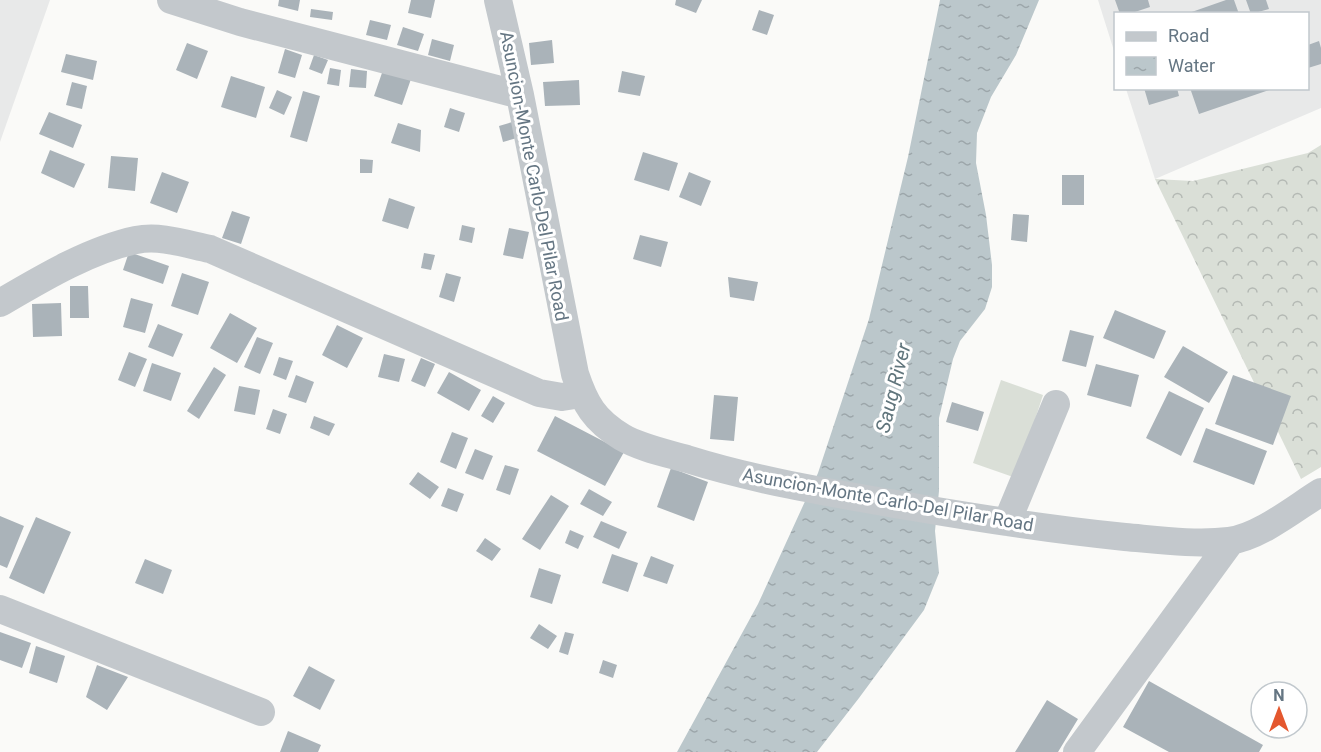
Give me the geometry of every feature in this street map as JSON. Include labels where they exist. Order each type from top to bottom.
[{"type":"street","points":[[171,0],[240,22],[520,95]]},
{"type":"street","name":"Asuncion-Monte Carlo-Del Pilar Road","points":[[498,0],[520,95],[567,342],[581,394],[591,412],[624,438],[739,474],[793,487],[1007,522],[1153,540],[1195,543],[1231,541],[1274,522],[1321,492]]},
{"type":"street","points":[[0,303],[47,276],[102,251],[137,240],[171,240],[210,249],[539,393],[562,397],[581,394]]},
{"type":"street","points":[[1007,522],[1056,404]]},
{"type":"street","points":[[1077,752],[1231,541]]},
{"type":"street","points":[[0,609],[261,711]]},
{"type":"shaded area","points":[[0,0],[50,0],[0,142]]},
{"type":"shaded area","points":[[1098,0],[1321,0],[1321,108],[1155,179],[1126,90],[1309,90],[1309,12],[1114,12],[1114,51]]},
{"type":"green space","points":[[1321,145],[1321,467],[1301,479],[1155,179],[1193,181],[1308,153]]},
{"type":"green space","points":[[1001,380],[1043,395],[1016,478],[973,463]]},
{"type":"water","name":"Saug River","points":[[940,0],[1039,0],[1016,55],[991,97],[977,133],[976,163],[986,215],[992,265],[992,287],[985,309],[960,341],[953,359],[939,418],[939,491],[935,531],[939,573],[924,610],[817,752],[677,752],[758,604],[818,473],[869,319],[908,157]]},
{"type":"building","points":[[279,0],[300,0],[298,11],[278,6]]},
{"type":"building","points":[[411,0],[435,0],[431,18],[408,13]]},
{"type":"building","points":[[676,0],[702,0],[696,13],[675,5]]},
{"type":"building","points":[[1115,0],[1148,0],[1150,7],[1135,12],[1119,12]]},
{"type":"building","points":[[1226,0],[1234,0],[1238,12],[1192,12]]},
{"type":"building","points":[[1246,0],[1266,0],[1269,9],[1250,12]]},
{"type":"building","points":[[311,9],[333,12],[332,20],[310,17]]},
{"type":"building","points":[[759,10],[774,15],[767,35],[752,30]]},
{"type":"building","points":[[370,20],[391,25],[387,40],[366,35]]},
{"type":"building","points":[[403,27],[424,34],[418,51],[397,45]]},
{"type":"building","points":[[432,39],[454,45],[450,61],[428,55]]},
{"type":"building","points":[[552,40],[554,63],[531,65],[529,43]]},
{"type":"building","points":[[1319,41],[1321,64],[1309,68],[1309,45]]},
{"type":"building","points":[[187,43],[208,51],[197,79],[176,70]]},
{"type":"building","points":[[285,49],[302,55],[295,78],[278,73]]},
{"type":"building","points":[[66,54],[97,61],[93,80],[61,72]]},
{"type":"building","points":[[314,55],[328,60],[322,74],[309,69]]},
{"type":"building","points":[[330,68],[341,70],[339,86],[327,84]]},
{"type":"building","points":[[351,69],[367,71],[366,88],[349,87]]},
{"type":"building","points":[[383,70],[411,79],[402,105],[374,96]]},
{"type":"building","points":[[622,71],[645,76],[640,96],[618,92]]},
{"type":"building","points":[[231,76],[265,87],[256,118],[221,107]]},
{"type":"building","points":[[579,80],[580,105],[545,106],[543,82]]},
{"type":"building","points":[[72,82],[87,86],[82,109],[66,105]]},
{"type":"building","points":[[277,90],[292,97],[284,115],[269,108]]},
{"type":"building","points":[[1145,90],[1178,90],[1179,96],[1149,105]]},
{"type":"building","points":[[1191,90],[1269,90],[1199,114]]},
{"type":"building","points":[[303,91],[320,96],[307,142],[290,137]]},
{"type":"building","points":[[450,108],[465,113],[459,132],[444,127]]},
{"type":"building","points":[[49,112],[82,125],[73,148],[39,134]]},
{"type":"building","points":[[519,120],[524,136],[503,142],[499,126]]},
{"type":"building","points":[[398,123],[421,130],[420,152],[391,143]]},
{"type":"building","points":[[50,150],[85,164],[74,188],[41,173]]},
{"type":"building","points":[[643,152],[678,163],[669,191],[634,180]]},
{"type":"building","points":[[111,156],[138,158],[135,191],[108,188]]},
{"type":"building","points":[[360,159],[373,160],[372,173],[360,173]]},
{"type":"building","points":[[162,172],[189,182],[177,213],[150,203]]},
{"type":"building","points":[[689,172],[711,181],[701,206],[679,197]]},
{"type":"building","points":[[1062,175],[1084,175],[1084,205],[1062,205]]},
{"type":"building","points":[[389,198],[415,207],[408,229],[382,221]]},
{"type":"building","points":[[232,211],[250,217],[241,244],[222,238]]},
{"type":"building","points":[[1013,214],[1029,215],[1027,242],[1011,240]]},
{"type":"building","points":[[462,225],[475,228],[472,243],[459,240]]},
{"type":"building","points":[[509,228],[529,232],[523,259],[503,255]]},
{"type":"building","points":[[640,235],[668,242],[661,267],[633,259]]},
{"type":"building","points":[[129,252],[169,266],[163,284],[123,270]]},
{"type":"building","points":[[424,253],[435,255],[431,270],[421,268]]},
{"type":"building","points":[[182,273],[209,282],[198,315],[171,306]]},
{"type":"building","points":[[446,273],[461,277],[454,302],[439,297]]},
{"type":"building","points":[[728,277],[758,282],[754,301],[730,297]]},
{"type":"building","points":[[70,286],[88,286],[89,318],[70,318]]},
{"type":"building","points":[[131,298],[153,304],[145,333],[123,327]]},
{"type":"building","points":[[61,303],[62,336],[33,337],[32,304]]},
{"type":"building","points":[[1115,310],[1166,331],[1154,359],[1103,338]]},
{"type":"building","points":[[230,313],[257,328],[237,363],[210,348]]},
{"type":"building","points":[[158,324],[183,334],[173,357],[148,347]]},
{"type":"building","points":[[337,325],[363,338],[347,368],[322,355]]},
{"type":"building","points":[[1070,330],[1094,336],[1086,367],[1062,361]]},
{"type":"building","points":[[257,337],[273,343],[260,374],[244,367]]},
{"type":"building","points":[[1183,346],[1228,372],[1209,403],[1164,377]]},
{"type":"building","points":[[129,352],[147,359],[135,387],[118,380]]},
{"type":"building","points":[[384,354],[405,359],[399,382],[378,377]]},
{"type":"building","points":[[279,357],[293,361],[286,380],[273,375]]},
{"type":"building","points":[[421,358],[435,364],[425,387],[411,381]]},
{"type":"building","points":[[152,363],[181,373],[171,401],[143,391]]},
{"type":"building","points":[[1096,364],[1139,375],[1131,407],[1087,395]]},
{"type":"building","points":[[214,367],[226,375],[199,419],[187,411]]},
{"type":"building","points":[[449,372],[481,390],[469,411],[437,393]]},
{"type":"building","points":[[296,375],[314,382],[306,403],[288,397]]},
{"type":"building","points":[[1233,375],[1291,396],[1273,445],[1215,424]]},
{"type":"building","points":[[239,386],[260,390],[255,415],[234,411]]},
{"type":"building","points":[[1169,391],[1204,408],[1181,456],[1146,438]]},
{"type":"building","points":[[714,395],[738,397],[734,441],[710,439]]},
{"type":"building","points":[[493,396],[505,403],[493,423],[481,416]]},
{"type":"building","points":[[952,402],[984,412],[978,431],[946,422]]},
{"type":"building","points":[[273,409],[287,414],[280,434],[266,429]]},
{"type":"building","points":[[314,416],[335,424],[329,436],[310,428]]},
{"type":"building","points":[[555,416],[624,452],[605,486],[537,451]]},
{"type":"building","points":[[1206,428],[1267,451],[1254,485],[1193,462]]},
{"type":"building","points":[[452,432],[468,438],[456,469],[440,462]]},
{"type":"building","points":[[475,449],[493,456],[483,480],[465,473]]},
{"type":"building","points":[[505,465],[519,469],[510,495],[496,490]]},
{"type":"building","points":[[671,468],[708,482],[694,521],[657,507]]},
{"type":"building","points":[[418,472],[439,487],[430,499],[409,484]]},
{"type":"building","points":[[448,488],[464,494],[457,512],[441,506]]},
{"type":"building","points":[[589,489],[612,502],[603,516],[580,504]]},
{"type":"building","points":[[551,495],[569,506],[540,550],[522,539]]},
{"type":"building","points":[[0,516],[24,526],[7,568],[0,565]]},
{"type":"building","points":[[36,517],[71,532],[44,594],[9,578]]},
{"type":"building","points":[[601,521],[627,532],[619,549],[593,537]]},
{"type":"building","points":[[570,530],[584,536],[578,549],[565,543]]},
{"type":"building","points":[[485,538],[501,549],[492,561],[476,551]]},
{"type":"building","points":[[612,554],[638,563],[628,592],[602,583]]},
{"type":"building","points":[[651,556],[674,565],[667,584],[643,576]]},
{"type":"building","points":[[145,559],[172,570],[163,594],[135,583]]},
{"type":"building","points":[[539,568],[561,575],[552,604],[530,597]]},
{"type":"building","points":[[539,624],[557,636],[548,649],[530,638]]},
{"type":"building","points":[[0,632],[31,643],[22,668],[0,660]]},
{"type":"building","points":[[565,632],[574,634],[568,655],[559,652]]},
{"type":"building","points":[[36,646],[65,656],[57,683],[29,673]]},
{"type":"building","points":[[603,660],[617,665],[613,678],[599,673]]},
{"type":"building","points":[[97,665],[128,677],[107,710],[86,697]]},
{"type":"building","points":[[309,666],[335,680],[320,710],[293,696]]},
{"type":"building","points":[[1149,681],[1249,737],[1249,740],[1263,745],[1259,752],[1169,752],[1123,727]]},
{"type":"building","points":[[1047,700],[1078,719],[1058,752],[1015,752]]},
{"type":"building","points":[[288,731],[321,745],[318,752],[280,752]]}]
